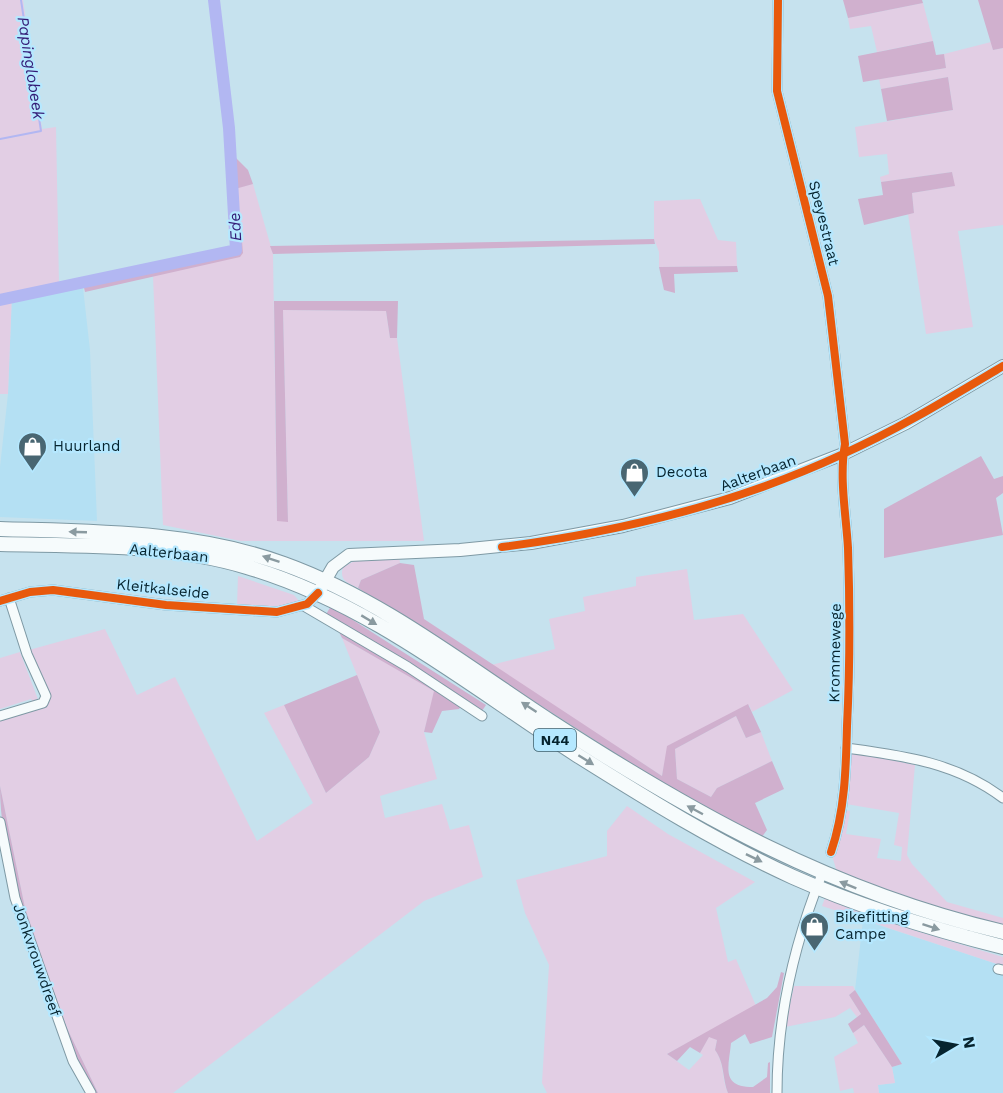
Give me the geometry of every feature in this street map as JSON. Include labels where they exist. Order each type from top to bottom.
[{"type":"highway","name":"Aalterbaan","points":[[0,530],[180,538],[254,554],[321,587]]},
{"type":"highway","name":"Aalterbaan","points":[[0,544],[133,549],[195,555],[321,587]]},
{"type":"highway","name":"N44","points":[[321,587],[396,620],[664,793],[819,880],[905,919],[1003,947]]},
{"type":"highway","name":"N44","points":[[819,880],[1003,933]]},
{"type":"main road","name":"Aalterbaan","points":[[321,587],[337,563],[349,555],[502,547],[623,526],[730,498],[843,454],[906,423],[1003,366]]},
{"type":"street","name":"Speyestraat","points":[[778,0],[777,91],[828,296],[845,444],[843,454]]},
{"type":"street","name":"Krommewege","points":[[831,852],[838,831],[843,801],[846,748],[850,603],[841,465],[843,454]]},
{"type":"street","points":[[321,587],[304,606],[408,667],[482,716]]},
{"type":"street","name":"Kleitkalseide","points":[[5,600],[53,590],[166,605],[269,612],[304,606]]},
{"type":"street","points":[[0,716],[43,703],[46,696],[5,600]]},
{"type":"street","points":[[846,748],[903,756],[963,773],[1003,798]]},
{"type":"street","name":"Jonkvrouwdreef","points":[[0,822],[15,898],[73,1061],[91,1093]]},
{"type":"street","points":[[777,1093],[779,1028],[807,911],[819,880]]},
{"type":"shaded area","points":[[0,0],[23,0],[42,129],[56,127],[59,284],[12,293],[8,394],[0,394]]},
{"type":"shaded area","points":[[843,0],[922,0],[923,3],[848,18]]},
{"type":"shaded area","points":[[978,0],[1003,0],[1003,48],[993,50]]},
{"type":"shaded area","points":[[923,3],[933,41],[877,52],[871,26],[850,29],[848,18]]},
{"type":"shaded area","points":[[933,41],[936,55],[944,54],[946,68],[863,82],[858,56]]},
{"type":"shaded area","points":[[991,42],[993,50],[1003,48],[1003,225],[958,231],[973,327],[926,334],[908,214],[914,213],[912,193],[954,186],[952,172],[881,182],[880,177],[889,174],[887,154],[859,157],[855,127],[953,110],[948,77],[881,89],[879,79],[946,68],[944,54]]},
{"type":"shaded area","points":[[948,77],[953,110],[887,121],[881,89]]},
{"type":"shaded area","points":[[232,154],[248,170],[253,184],[235,189],[238,235],[242,241],[243,253],[240,257],[85,292],[82,279],[233,248],[228,189],[235,188]]},
{"type":"shaded area","points":[[952,172],[955,186],[912,193],[914,213],[864,225],[858,199],[883,195],[881,182]]},
{"type":"shaded area","points":[[253,184],[273,254],[277,521],[288,521],[283,310],[386,311],[390,338],[397,338],[424,541],[241,541],[163,525],[153,276],[240,256],[235,188]]},
{"type":"shaded area","points":[[700,199],[718,240],[736,242],[737,266],[659,267],[659,252],[654,239],[654,201]]},
{"type":"shaded area","points":[[654,239],[655,244],[273,254],[270,246]]},
{"type":"shaded area","points":[[737,266],[738,272],[674,274],[675,293],[664,290],[659,267]]},
{"type":"shaded area","points":[[82,279],[90,350],[97,521],[0,517],[0,467],[8,394],[12,293]]},
{"type":"shaded area","points":[[274,301],[398,301],[397,338],[390,338],[386,311],[283,310],[288,522],[277,521]]},
{"type":"shaded area","points":[[981,456],[994,479],[1003,476],[1003,493],[996,498],[1003,535],[884,558],[884,509]]},
{"type":"shaded area","points":[[399,556],[400,563],[361,580],[358,588],[347,583],[343,578],[343,567],[360,558]]},
{"type":"shaded area","points":[[400,563],[414,565],[424,619],[662,776],[667,746],[748,704],[761,732],[746,738],[736,716],[675,749],[677,779],[711,797],[717,788],[772,761],[784,789],[755,803],[767,830],[761,838],[669,788],[358,588],[361,580]]},
{"type":"shaded area","points":[[687,569],[694,620],[743,614],[793,690],[752,712],[749,705],[668,746],[662,776],[491,665],[555,649],[549,619],[585,611],[583,597],[636,586],[636,577]]},
{"type":"shaded area","points":[[238,576],[294,595],[299,601],[286,608],[237,605]]},
{"type":"shaded area","points":[[331,606],[486,705],[482,711],[464,701],[459,709],[442,711],[432,733],[424,732],[434,691],[342,638],[339,632],[342,626],[325,616]]},
{"type":"shaded area","points":[[105,629],[137,695],[175,677],[257,841],[313,803],[264,713],[284,705],[326,793],[369,757],[380,732],[342,638],[435,691],[424,732],[437,779],[380,796],[385,818],[442,804],[450,830],[469,825],[483,877],[424,901],[173,1093],[98,1093],[66,1026],[25,908],[0,786],[0,721],[41,708],[50,701],[29,650]]},
{"type":"shaded area","points":[[20,652],[39,702],[34,704],[31,699],[0,709],[0,658]]},
{"type":"shaded area","points":[[357,675],[380,732],[369,757],[326,793],[284,705]]},
{"type":"shaded area","points":[[736,716],[746,738],[761,732],[772,761],[717,788],[711,797],[677,779],[675,749]]},
{"type":"shaded area","points":[[855,752],[915,765],[907,855],[912,864],[947,902],[1003,918],[1003,927],[959,915],[837,872],[833,859],[844,810],[850,811],[846,834],[881,839],[877,858],[901,861],[902,847],[894,845],[899,813],[846,804],[850,755]]},
{"type":"shaded area","points":[[0,786],[25,908],[66,1026],[98,1093],[93,1093],[71,1048],[21,902],[8,856]]},
{"type":"shaded area","points":[[627,806],[668,834],[755,882],[716,908],[728,962],[736,959],[756,1006],[667,1054],[689,1070],[703,1055],[700,1053],[709,1036],[717,1040],[715,1050],[720,1060],[728,1093],[547,1093],[542,1083],[549,965],[525,913],[516,880],[607,856],[607,831]]},
{"type":"shaded area","points":[[825,898],[910,929],[1003,957],[1003,966],[822,906]]},
{"type":"shaded area","points":[[863,920],[1003,966],[1003,1093],[879,1093],[878,1085],[895,1083],[892,1067],[902,1064],[855,990]]},
{"type":"shaded area","points":[[781,972],[784,973],[772,1037],[750,1044],[745,1034],[731,1043],[728,1067],[731,1079],[735,1083],[753,1087],[767,1077],[770,1062],[770,1093],[728,1093],[720,1060],[715,1050],[717,1040],[709,1037],[700,1053],[690,1047],[677,1061],[667,1054],[767,998],[777,987]]},
{"type":"shaded area","points":[[794,986],[853,986],[855,990],[849,995],[861,1014],[857,1017],[850,1008],[835,1017],[785,1027]]},
{"type":"shaded area","points":[[855,990],[902,1064],[892,1067],[864,1025],[853,1033],[848,1024],[861,1014],[849,995]]},
{"type":"shaded area","points":[[864,1025],[892,1067],[895,1083],[878,1085],[879,1093],[854,1093],[853,1088],[840,1091],[834,1057],[858,1043],[853,1033]]},
{"type":"waterway","name":"Papinglobeek","points":[[0,139],[41,131],[21,0]]},
{"type":"waterway","name":"Ede","points":[[0,300],[236,250],[229,128],[214,0]]},
{"type":"cycle path","points":[[778,0],[777,91],[828,296],[845,444],[843,483],[849,570],[848,704],[844,789],[836,837],[831,852]]},
{"type":"cycle path","points":[[502,547],[633,524],[676,514],[761,488],[802,472],[884,434],[1003,366]]},
{"type":"cycle path","points":[[0,601],[30,592],[53,590],[166,605],[277,612],[307,604],[318,593]]},
{"type":"place","name":"Huurland","points":[[32,472]]},
{"type":"place","name":"Decota","points":[[635,498]]},
{"type":"place","name":"Bikefitting Campe","points":[[814,952]]}]
